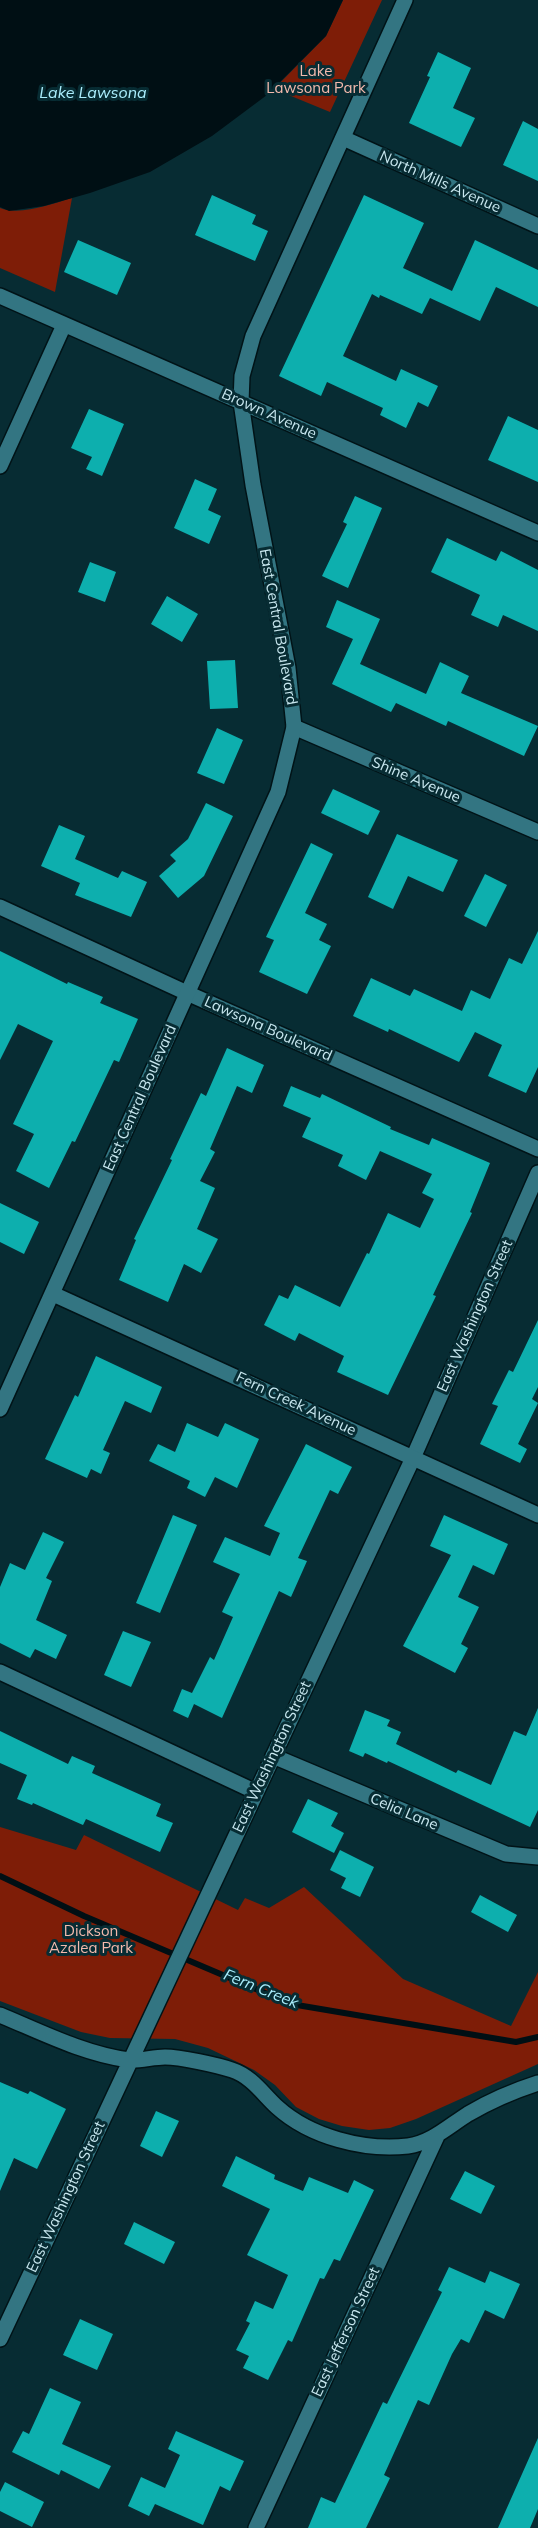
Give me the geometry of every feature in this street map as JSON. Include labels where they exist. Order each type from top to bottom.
[{"type":"street","name":"East Central Boulevard","points":[[0,1409],[278,792],[294,727],[288,668],[253,485],[241,402],[242,376],[253,336],[405,0]]},
{"type":"street","name":"North Mills Avenue","points":[[343,138],[538,226]]},
{"type":"street","name":"Brown Avenue","points":[[0,296],[538,533]]},
{"type":"street","points":[[0,466],[64,325]]},
{"type":"street","name":"Shine Avenue","points":[[294,727],[538,832]]},
{"type":"street","name":"Lawsona Boulevard","points":[[0,907],[538,1149]]},
{"type":"street","name":"East Washington Street","points":[[0,2339],[412,1458],[538,1173]]},
{"type":"street","name":"Fern Creek Avenue","points":[[53,1294],[538,1515]]},
{"type":"street","points":[[0,1672],[256,1792]]},
{"type":"street","name":"Celia Lane","points":[[273,1756],[506,1854],[538,1857]]},
{"type":"street","points":[[0,2015],[81,2048],[130,2060],[166,2057],[233,2070],[256,2085],[277,2107],[298,2123],[334,2138],[376,2147],[411,2146],[436,2136],[466,2115],[500,2096],[538,2083]]},
{"type":"street","name":"East Jefferson Street","points":[[256,2528],[436,2136]]},
{"type":"green space","name":"Lake Lawsona Park","points":[[343,0],[382,0],[330,112],[274,89],[326,36]]},
{"type":"green space","points":[[72,198],[55,292],[0,268],[0,208],[26,210]]},
{"type":"green space","name":"Dickson Azalea Park","points":[[0,1827],[76,1850],[84,1835],[238,1910],[245,1898],[269,1908],[304,1887],[403,1979],[511,2026],[538,1972],[538,2064],[416,2119],[390,2128],[369,2130],[342,2126],[319,2119],[296,2107],[275,2085],[254,2070],[208,2048],[175,2039],[110,2038],[81,2032],[0,2001]]},
{"type":"water","name":"Lake Lawsona","points":[[0,0],[343,0],[326,36],[267,95],[212,136],[150,172],[44,206],[9,211],[0,207]]},
{"type":"building","points":[[438,52],[471,68],[453,108],[475,118],[461,147],[409,123],[430,77],[427,76]]},
{"type":"building","points":[[523,121],[538,129],[538,181],[503,165]]},
{"type":"building","points":[[212,195],[256,215],[252,224],[268,231],[255,261],[195,235]]},
{"type":"building","points":[[364,195],[424,223],[403,268],[452,291],[475,240],[538,270],[538,307],[496,287],[480,321],[430,298],[422,314],[380,295],[379,298],[372,294],[343,356],[396,381],[401,369],[438,386],[428,407],[418,402],[406,428],[380,415],[383,408],[327,382],[321,396],[279,376]]},
{"type":"building","points":[[78,240],[131,263],[117,295],[64,272]]},
{"type":"building","points":[[89,409],[124,424],[102,476],[86,469],[92,457],[71,448]]},
{"type":"building","points":[[508,416],[538,430],[538,482],[488,460]]},
{"type":"building","points":[[195,479],[217,489],[208,510],[221,516],[209,544],[174,528]]},
{"type":"building","points":[[355,496],[382,508],[348,588],[322,576],[347,524],[343,522]]},
{"type":"building","points":[[447,538],[496,561],[501,551],[538,570],[538,631],[503,615],[498,627],[471,615],[480,595],[431,572]]},
{"type":"building","points":[[90,562],[116,572],[105,602],[78,592]]},
{"type":"building","points":[[167,596],[198,614],[182,642],[151,624]]},
{"type":"building","points":[[337,600],[380,619],[360,664],[426,694],[440,662],[469,676],[461,693],[538,726],[524,756],[448,721],[446,726],[396,703],[391,712],[332,684],[353,639],[326,627]]},
{"type":"building","points":[[235,660],[238,708],[210,709],[207,661]]},
{"type":"building","points":[[217,728],[243,740],[224,784],[197,773]]},
{"type":"building","points":[[333,789],[380,811],[368,835],[321,813]]},
{"type":"building","points":[[206,803],[233,816],[204,876],[178,898],[159,876],[176,861],[170,855],[188,839]]},
{"type":"building","points":[[59,825],[85,836],[75,859],[118,878],[122,871],[147,882],[131,917],[75,895],[80,883],[41,866]]},
{"type":"building","points":[[397,834],[458,860],[443,892],[408,876],[393,909],[368,897]]},
{"type":"building","points":[[311,843],[333,854],[305,913],[327,924],[319,940],[331,946],[307,994],[259,972],[274,940],[266,937]]},
{"type":"building","points":[[485,874],[507,885],[486,927],[464,916]]},
{"type":"building","points":[[538,931],[538,1067],[526,1093],[488,1076],[502,1045],[475,1032],[459,1062],[389,1029],[388,1032],[353,1016],[371,978],[410,996],[414,989],[462,1011],[471,990],[490,999],[509,958],[522,964]]},
{"type":"building","points":[[0,951],[67,984],[68,982],[103,997],[100,1003],[138,1019],[119,1062],[114,1060],[75,1142],[72,1141],[49,1188],[16,1171],[34,1134],[13,1124],[53,1041],[18,1024],[0,1060]]},
{"type":"building","points":[[227,1048],[264,1065],[252,1093],[237,1086],[210,1149],[215,1152],[200,1181],[215,1188],[197,1229],[218,1239],[201,1273],[184,1264],[168,1302],[119,1280],[136,1240],[134,1239],[172,1160],[170,1159],[201,1093],[206,1096]]},
{"type":"building","points":[[291,1086],[320,1098],[322,1094],[391,1127],[390,1129],[429,1145],[432,1138],[490,1163],[470,1212],[472,1213],[433,1295],[436,1296],[388,1395],[337,1372],[344,1356],[299,1333],[295,1341],[264,1325],[279,1295],[288,1299],[295,1285],[340,1307],[388,1213],[420,1228],[434,1199],[422,1193],[432,1174],[380,1151],[366,1180],[338,1166],[343,1155],[302,1137],[311,1118],[283,1106]]},
{"type":"building","points":[[0,1203],[39,1222],[24,1254],[0,1242]]},
{"type":"building","points":[[538,1320],[538,1387],[532,1399],[538,1403],[518,1444],[527,1449],[520,1463],[480,1444],[498,1406],[492,1404],[509,1370],[513,1372]]},
{"type":"building","points":[[96,1356],[162,1387],[151,1413],[125,1401],[103,1450],[110,1453],[101,1474],[91,1469],[87,1478],[45,1459],[75,1395],[78,1397]]},
{"type":"building","points":[[187,1423],[218,1437],[225,1423],[259,1439],[237,1488],[215,1477],[205,1497],[187,1488],[190,1481],[149,1461],[158,1444],[175,1452]]},
{"type":"building","points":[[306,1444],[352,1467],[338,1494],[330,1490],[298,1558],[307,1561],[291,1597],[279,1591],[222,1718],[194,1704],[188,1718],[173,1711],[182,1689],[192,1693],[210,1657],[214,1660],[233,1617],[222,1612],[240,1574],[213,1562],[225,1537],[270,1556],[280,1533],[264,1526]]},
{"type":"building","points":[[173,1515],[197,1525],[160,1613],[136,1603]]},
{"type":"building","points":[[444,1515],[508,1544],[494,1575],[473,1565],[458,1597],[479,1607],[461,1644],[468,1648],[455,1673],[403,1646],[451,1555],[430,1546]]},
{"type":"building","points":[[43,1532],[64,1542],[46,1578],[52,1581],[36,1620],[67,1635],[56,1659],[35,1649],[30,1658],[0,1643],[0,1587],[10,1563],[25,1570]]},
{"type":"building","points":[[123,1631],[151,1642],[131,1687],[104,1675]]},
{"type":"building","points":[[538,1708],[538,1810],[530,1827],[388,1761],[387,1763],[365,1753],[363,1757],[349,1751],[365,1710],[390,1720],[387,1726],[401,1732],[396,1744],[456,1773],[458,1770],[491,1785],[514,1731],[526,1736]]},
{"type":"building","points":[[0,1731],[68,1764],[72,1756],[95,1766],[92,1773],[161,1804],[156,1816],[173,1823],[160,1852],[86,1819],[83,1825],[33,1803],[32,1805],[17,1799],[27,1775],[0,1763]]},
{"type":"building","points":[[308,1799],[338,1813],[331,1826],[344,1833],[334,1853],[292,1832]]},
{"type":"building","points":[[340,1850],[374,1867],[360,1897],[341,1888],[346,1878],[330,1870]]},
{"type":"building","points":[[480,1895],[517,1915],[508,1932],[471,1912]]},
{"type":"building","points":[[0,2082],[28,2094],[30,2091],[66,2109],[37,2169],[14,2158],[0,2191]]},
{"type":"building","points":[[156,2111],[179,2121],[162,2157],[140,2146]]},
{"type":"building","points":[[236,2156],[275,2175],[274,2179],[303,2191],[309,2177],[348,2193],[354,2180],[374,2190],[340,2261],[334,2259],[324,2279],[320,2278],[292,2342],[288,2340],[268,2380],[243,2368],[249,2356],[236,2350],[250,2323],[246,2321],[255,2301],[273,2309],[288,2275],[247,2255],[270,2209],[222,2186]]},
{"type":"building","points":[[465,2171],[495,2186],[481,2214],[450,2199]]},
{"type":"building","points":[[134,2222],[175,2242],[164,2264],[124,2244]]},
{"type":"building","points":[[449,2267],[485,2283],[490,2271],[520,2284],[504,2319],[485,2310],[469,2343],[461,2339],[452,2354],[429,2405],[418,2400],[384,2475],[390,2478],[366,2528],[308,2528],[321,2497],[335,2503],[383,2402],[387,2404],[442,2292],[438,2290]]},
{"type":"building","points":[[80,2319],[113,2334],[97,2370],[63,2355]]},
{"type":"building","points":[[50,2388],[81,2402],[62,2444],[111,2466],[99,2489],[61,2470],[59,2475],[12,2452],[23,2431],[29,2434]]},
{"type":"building","points":[[176,2431],[244,2461],[230,2491],[220,2486],[203,2525],[155,2504],[149,2516],[128,2506],[141,2477],[165,2488],[180,2455],[168,2449]]},
{"type":"building","points":[[538,2438],[538,2509],[530,2528],[498,2528]]},
{"type":"building","points":[[5,2482],[44,2502],[32,2527],[0,2511],[0,2492]]},
{"type":"waterway","name":"Fern Creek","points":[[0,1876],[84,1916],[291,2004],[516,2042],[538,2037]]}]
